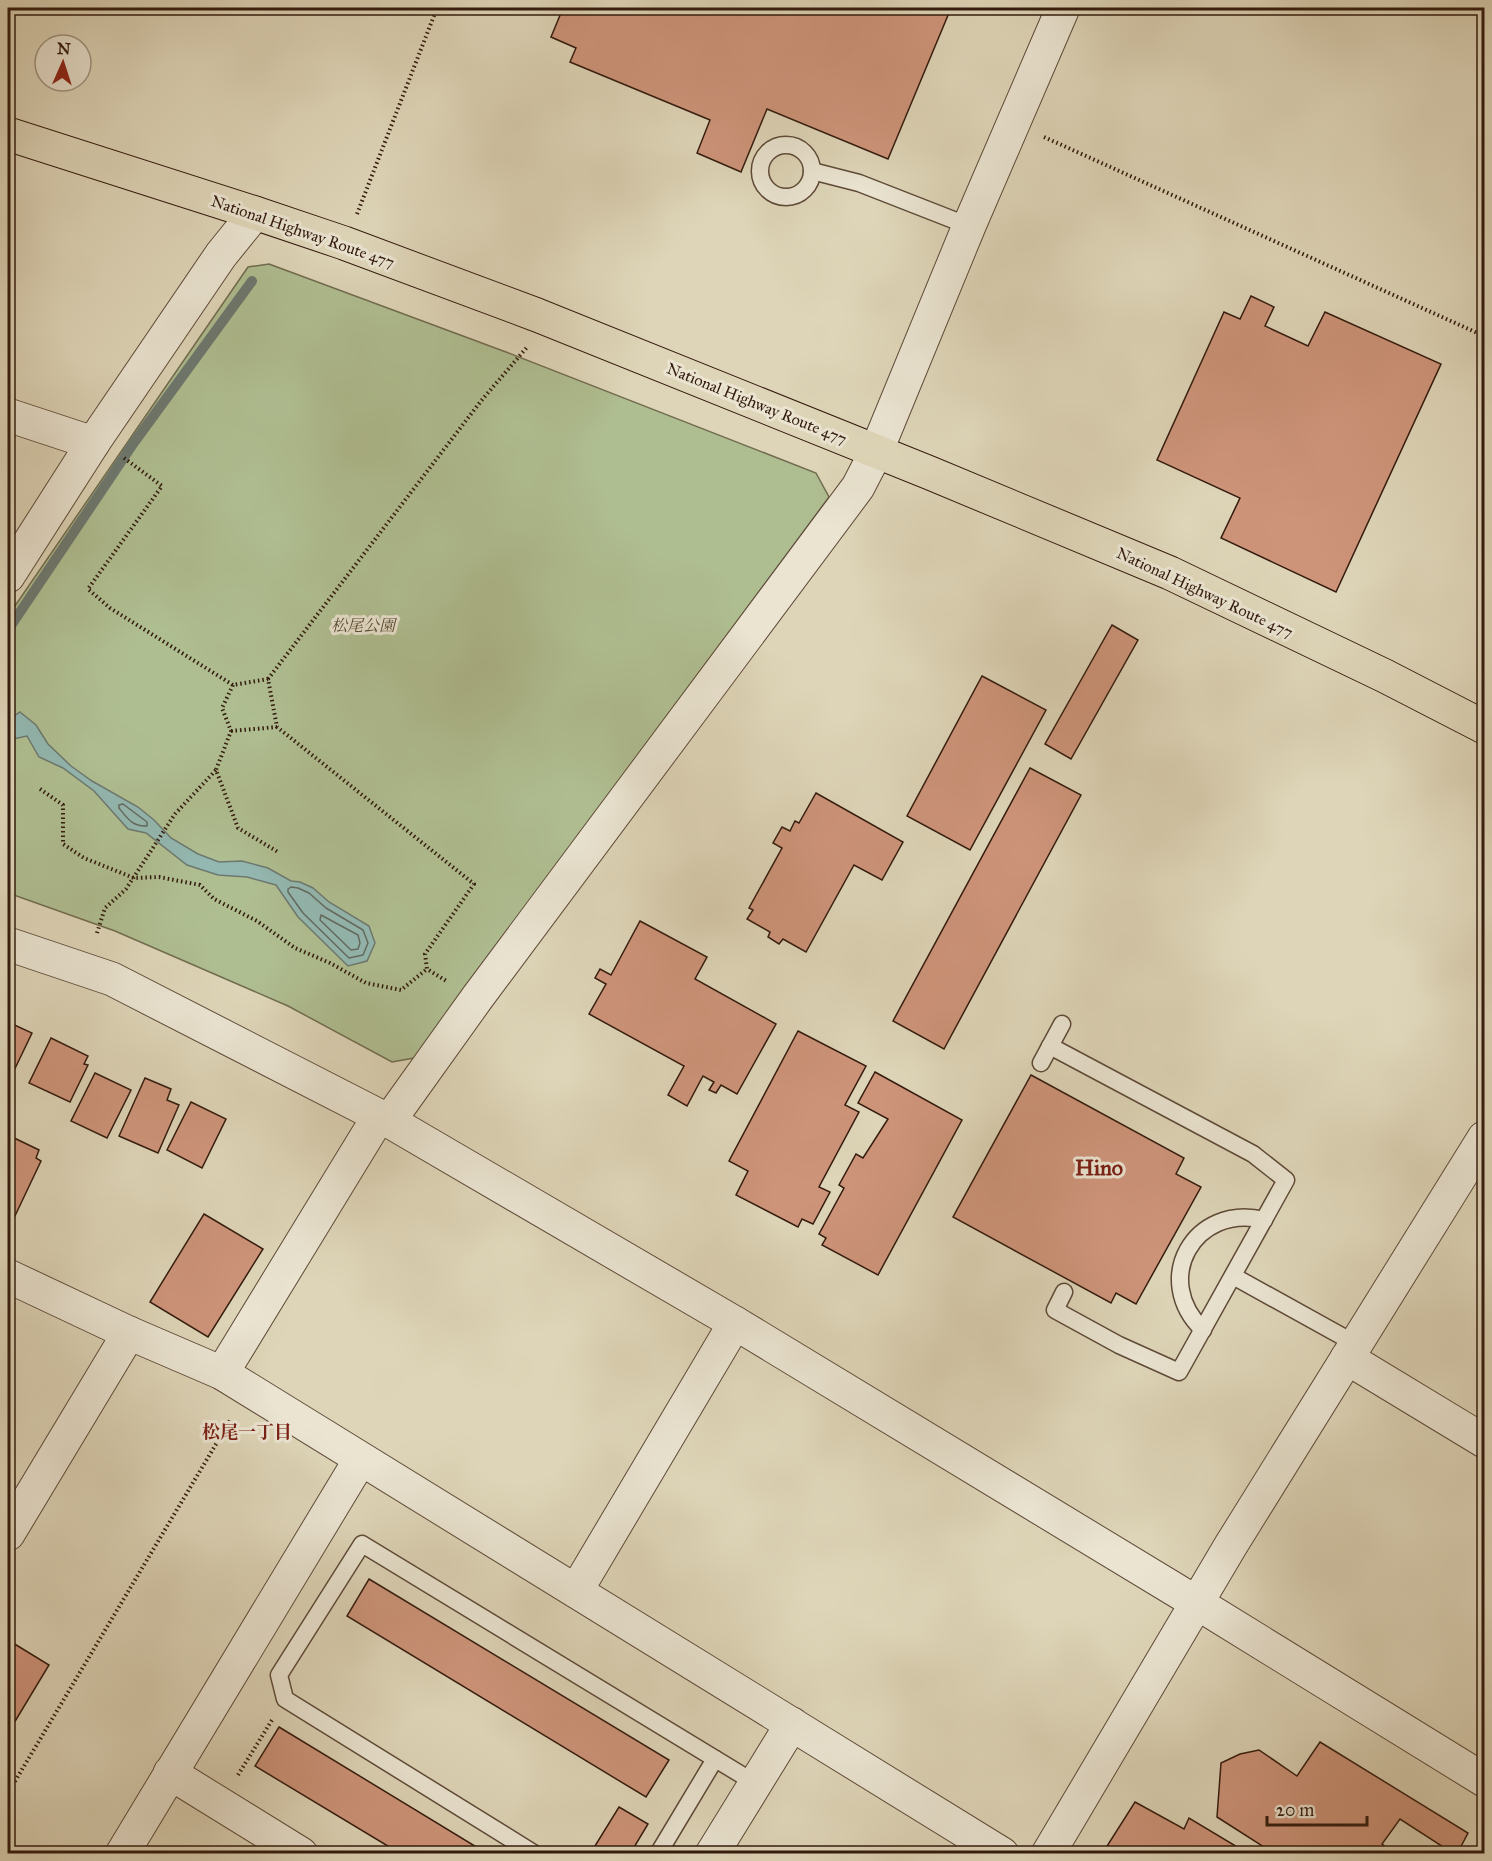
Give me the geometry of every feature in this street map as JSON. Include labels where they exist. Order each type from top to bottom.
[{"type":"highway","name":"National Highway Route 477","points":[[8,134],[344,243],[537,315],[1170,573],[1385,676],[1485,727]]},
{"type":"street","points":[[222,1373],[384,1118],[477,998],[858,487],[876,452],[969,225],[1063,8]]},
{"type":"street","points":[[8,576],[105,448],[221,255],[255,213]]},
{"type":"street","points":[[8,415],[105,448]]},
{"type":"street","points":[[8,944],[112,979],[384,1118],[735,1323],[1485,1780]]},
{"type":"street","points":[[1048,1854],[1231,1545],[1485,1138]]},
{"type":"street","points":[[8,1276],[129,1333],[222,1373],[1002,1854]]},
{"type":"street","points":[[576,1591],[735,1323]]},
{"type":"street","points":[[8,1534],[129,1333]]},
{"type":"street","points":[[1352,1351],[1485,1441]]},
{"type":"street","points":[[122,1854],[360,1460]]},
{"type":"street","points":[[712,1854],[792,1724]]},
{"type":"street","points":[[171,1773],[301,1854]]},
{"type":"lane","points":[[812,171],[859,183],[969,225]]},
{"type":"lane","points":[[1041,1063],[1062,1024]]},
{"type":"lane","points":[[1050,1046],[1253,1154],[1286,1180],[1179,1372],[1119,1345],[1055,1310],[1064,1292]]},
{"type":"lane","points":[[1203,1330],[1187,1311],[1180,1287],[1182,1262],[1188,1250],[1204,1231],[1226,1219],[1251,1217],[1264,1220]]},
{"type":"lane","points":[[1233,1276],[1352,1351]]},
{"type":"lane","points":[[534,1854],[285,1699],[279,1675],[362,1544],[755,1783]]},
{"type":"lane","points":[[658,1854],[715,1759]]},
{"type":"path","points":[[344,243],[437,8]]},
{"type":"path","points":[[1013,123],[1485,336]]},
{"type":"path","points":[[105,448],[162,486],[88,589],[110,608],[233,685],[268,679],[481,401],[532,342]]},
{"type":"path","points":[[268,679],[278,727],[474,884],[425,954],[427,969]]},
{"type":"path","points":[[97,933],[105,908],[126,889],[175,814],[216,770],[231,731],[222,708],[233,685]]},
{"type":"path","points":[[231,731],[278,727]]},
{"type":"path","points":[[216,770],[238,828],[278,852]]},
{"type":"path","points":[[40,789],[63,806],[63,844],[84,858],[134,878],[159,877],[200,885],[214,899],[257,921],[295,948],[330,963],[366,983],[401,990],[427,969]]},
{"type":"path","points":[[427,969],[477,998]]},
{"type":"path","points":[[8,1792],[249,1390]]},
{"type":"path","points":[[235,1781],[285,1699]]},
{"type":"green space","name":"松尾公園","points":[[269,264],[506,352],[816,473],[829,497],[414,1058],[392,1062],[288,1006],[115,931],[8,893],[8,616],[248,267]]},
{"type":"water","points":[[20,712],[36,725],[48,744],[71,766],[92,781],[138,807],[171,838],[198,854],[219,862],[242,861],[268,868],[291,881],[300,882],[313,888],[329,902],[369,926],[375,943],[367,961],[348,966],[298,917],[276,885],[247,877],[218,875],[187,865],[146,833],[128,829],[94,791],[63,768],[39,757],[27,736],[8,740],[8,720]]},
{"type":"building","points":[[563,8],[951,8],[888,159],[767,109],[741,172],[697,153],[710,120],[570,62],[576,48],[551,37]]},
{"type":"building","points":[[1251,296],[1274,307],[1265,326],[1308,346],[1325,312],[1441,364],[1336,592],[1221,538],[1240,498],[1157,460],[1224,312],[1240,319]]},
{"type":"building","points":[[1112,625],[1138,640],[1071,759],[1045,744]]},
{"type":"building","points":[[982,676],[1046,710],[970,850],[907,816]]},
{"type":"building","points":[[1030,768],[1081,795],[944,1049],[893,1021]]},
{"type":"building","points":[[816,793],[903,842],[882,880],[854,865],[806,952],[783,939],[779,944],[768,937],[770,932],[747,919],[753,910],[749,908],[782,848],[773,843],[782,827],[790,831],[795,821],[799,823]]},
{"type":"building","points":[[640,921],[707,957],[695,979],[776,1024],[737,1094],[721,1085],[716,1093],[709,1090],[714,1082],[703,1076],[687,1106],[668,1095],[684,1066],[589,1014],[606,984],[595,978],[600,969],[611,975]]},
{"type":"building","points":[[8,1022],[32,1033],[8,1083]]},
{"type":"building","points":[[798,1031],[866,1066],[845,1105],[859,1112],[819,1187],[830,1192],[813,1224],[802,1219],[798,1227],[736,1195],[748,1171],[729,1161]]},
{"type":"building","points":[[51,1038],[88,1056],[84,1064],[88,1065],[70,1102],[29,1083]]},
{"type":"building","points":[[875,1072],[962,1120],[878,1275],[822,1245],[826,1238],[819,1234],[844,1188],[839,1185],[856,1154],[863,1158],[888,1119],[858,1103]]},
{"type":"building","points":[[95,1073],[131,1090],[107,1138],[71,1121]]},
{"type":"building","points":[[1031,1075],[1184,1158],[1176,1174],[1201,1187],[1136,1304],[1116,1293],[1111,1303],[953,1217]]},
{"type":"building","points":[[145,1078],[171,1089],[167,1100],[179,1105],[158,1153],[119,1136]]},
{"type":"building","points":[[191,1102],[226,1119],[202,1168],[167,1150]]},
{"type":"building","points":[[8,1135],[39,1150],[36,1158],[41,1161],[14,1218],[8,1214]]},
{"type":"building","points":[[204,1214],[263,1249],[208,1337],[150,1302]]},
{"type":"building","points":[[369,1579],[669,1760],[646,1797],[347,1616]]},
{"type":"building","points":[[13,1643],[49,1665],[8,1733],[8,1653]]},
{"type":"building","points":[[279,1727],[488,1854],[401,1854],[255,1766]]},
{"type":"building","points":[[1320,1742],[1468,1833],[1457,1854],[1400,1819],[1382,1844],[1395,1854],[1275,1854],[1217,1817],[1221,1763],[1240,1754],[1259,1750],[1297,1776]]},
{"type":"building","points":[[1135,1802],[1184,1829],[1189,1818],[1249,1854],[1102,1854]]},
{"type":"building","points":[[619,1807],[648,1824],[630,1854],[590,1854]]},
{"type":"waterway","points":[[8,630],[133,444],[252,281]]},
{"type":"district","name":"Hino","points":[[1099,1167]]},
{"type":"district","name":"松尾一丁目","points":[[247,1432]]}]
